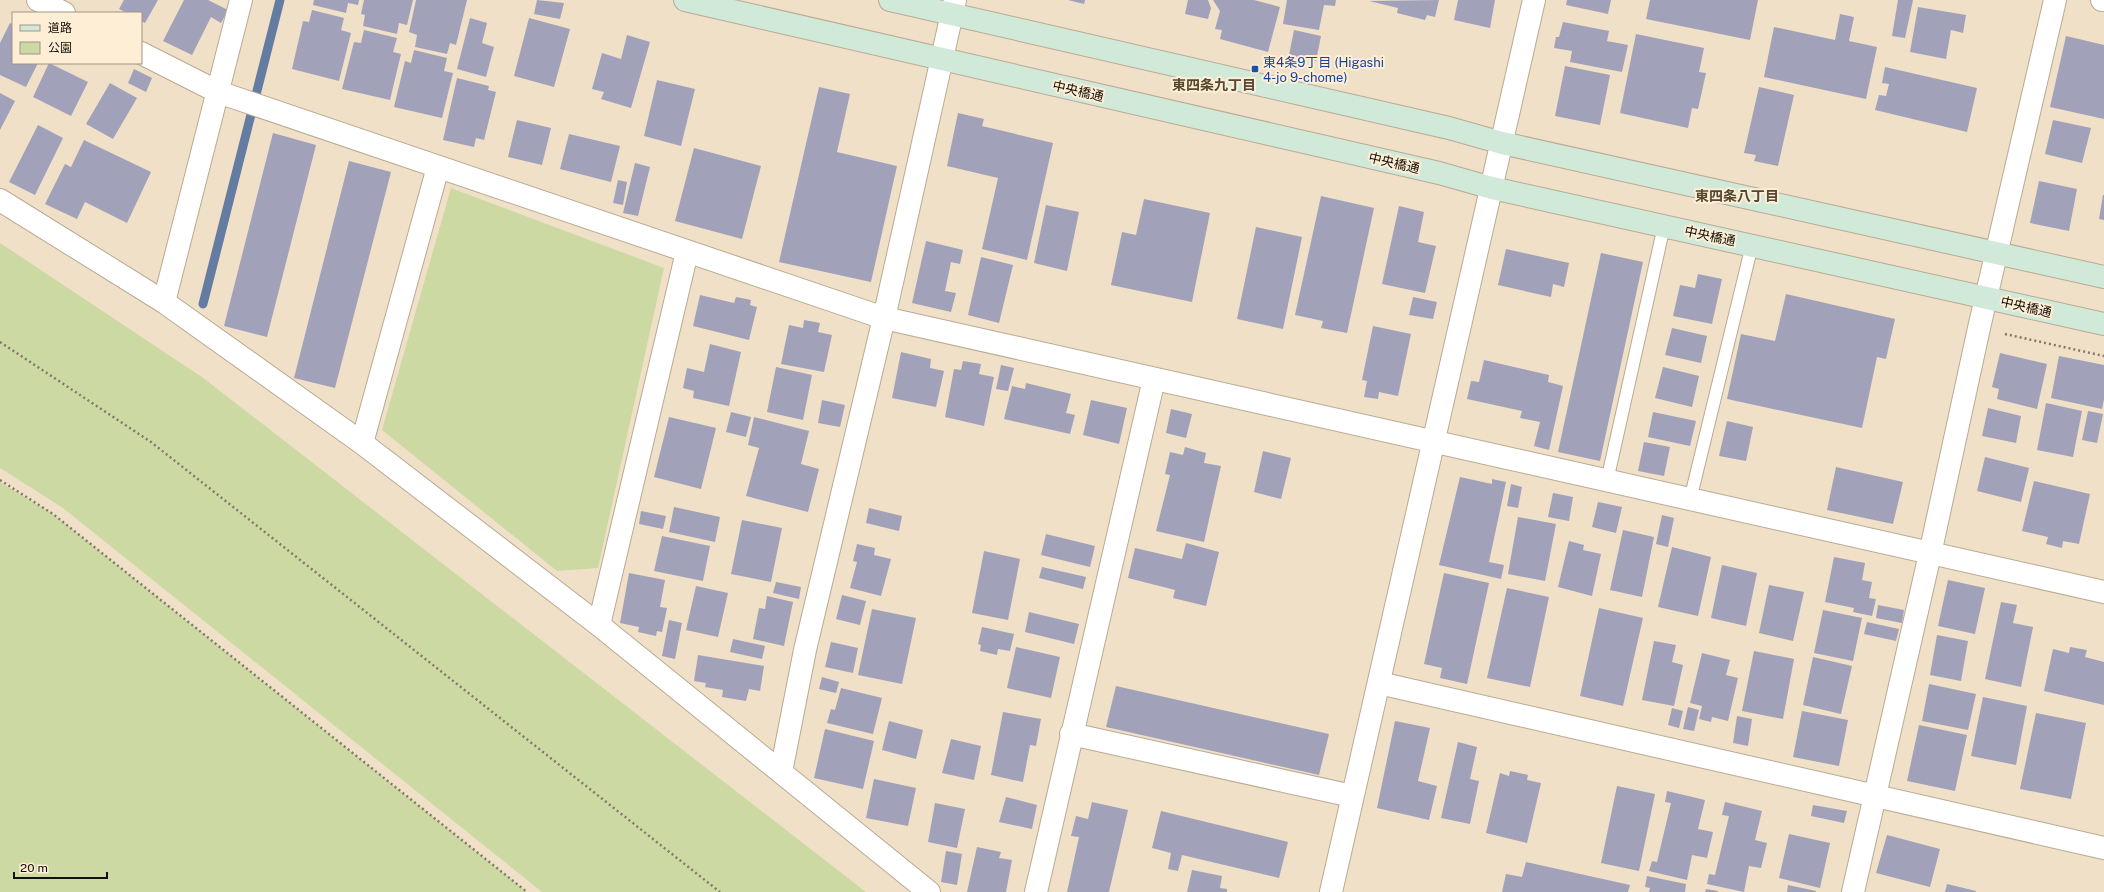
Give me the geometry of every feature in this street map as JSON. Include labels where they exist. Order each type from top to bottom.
[{"type":"street","points":[[38,0],[62,12]]},
{"type":"street","points":[[164,302],[240,0]]},
{"type":"street","name":"中央橋通","points":[[685,0],[1439,173],[1492,188],[2104,324]]},
{"type":"street","points":[[890,0],[953,7],[1449,128],[1502,143],[2104,277]]},
{"type":"street","points":[[1331,892],[1534,0]]},
{"type":"street","points":[[1854,892],[1979,328],[2055,0]]},
{"type":"street","points":[[781,772],[805,650],[884,318],[953,7]]},
{"type":"street","points":[[142,54],[218,92],[884,318],[1433,443],[2104,592]]},
{"type":"street","points":[[362,443],[438,167]]},
{"type":"street","points":[[0,200],[164,302],[362,443],[599,625],[929,892]]},
{"type":"street","points":[[599,625],[687,252]]},
{"type":"street","points":[[1036,892],[1071,734],[1154,379]]},
{"type":"street","points":[[1379,683],[2104,848]]},
{"type":"street","points":[[1071,734],[1352,796]]},
{"type":"lane","points":[[1607,481],[1664,226]]},
{"type":"lane","points":[[1690,500],[1752,245]]},
{"type":"path","points":[[1979,328],[2104,356]]},
{"type":"path","points":[[0,342],[151,442],[720,892]]},
{"type":"path","points":[[0,480],[52,514],[527,892]]},
{"type":"green space","points":[[451,188],[664,268],[598,568],[557,571],[382,430]]},
{"type":"green space","points":[[0,243],[202,377],[866,892],[542,892],[63,508],[0,468]]},
{"type":"green space","points":[[0,482],[53,514],[527,892],[0,892]]},
{"type":"building","points":[[124,0],[158,0],[145,23],[142,22],[142,12],[125,12],[119,9]]},
{"type":"building","points":[[184,0],[208,0],[228,10],[221,23],[211,17],[192,55],[163,41]]},
{"type":"building","points":[[314,0],[359,0],[358,5],[348,3],[346,13],[313,5]]},
{"type":"building","points":[[364,0],[413,0],[407,25],[399,23],[397,34],[363,26],[365,15],[361,14]]},
{"type":"building","points":[[416,0],[467,0],[456,45],[450,43],[447,54],[415,47],[417,35],[409,32]]},
{"type":"building","points":[[537,0],[564,3],[560,19],[534,14]]},
{"type":"building","points":[[1068,0],[1085,0],[1084,4]]},
{"type":"building","points":[[1188,0],[1208,0],[1211,8],[1208,19],[1185,14]]},
{"type":"building","points":[[1213,0],[1254,0],[1280,7],[1268,52],[1220,39],[1222,30],[1215,29],[1220,11]]},
{"type":"building","points":[[1287,0],[1336,0],[1335,6],[1324,5],[1319,30],[1283,24]]},
{"type":"building","points":[[1439,0],[1435,17],[1427,15],[1425,20],[1397,13],[1398,8],[1369,1]]},
{"type":"building","points":[[1458,0],[1495,0],[1490,28],[1454,20]]},
{"type":"building","points":[[1567,0],[1611,0],[1608,14],[1566,5]]},
{"type":"building","points":[[1650,0],[1758,0],[1750,40],[1646,19]]},
{"type":"building","points":[[1898,0],[1913,0],[1905,38],[1892,36]]},
{"type":"building","points":[[1918,7],[1966,15],[1963,33],[1951,30],[1946,59],[1910,52]]},
{"type":"building","points":[[312,10],[344,18],[341,30],[351,33],[339,81],[292,69],[303,21],[309,22]]},
{"type":"building","points":[[1840,14],[1854,17],[1849,41],[1877,47],[1866,99],[1764,77],[1774,27],[1835,40]]},
{"type":"building","points":[[470,18],[487,23],[482,43],[494,47],[486,77],[457,69]]},
{"type":"building","points":[[529,18],[570,29],[554,87],[514,76]]},
{"type":"building","points":[[1563,22],[1609,31],[1607,41],[1628,45],[1622,72],[1570,62],[1572,51],[1554,48],[1556,37],[1559,37]]},
{"type":"building","points":[[10,23],[12,24],[12,64],[38,64],[26,87],[0,75],[0,43]]},
{"type":"building","points":[[364,30],[397,38],[393,52],[401,54],[390,100],[342,89],[354,42],[361,43]]},
{"type":"building","points":[[1294,30],[1321,36],[1316,61],[1289,55]]},
{"type":"building","points":[[1636,34],[1704,48],[1699,72],[1706,73],[1698,109],[1692,108],[1688,128],[1620,113]]},
{"type":"building","points":[[627,35],[650,42],[631,108],[601,99],[604,92],[592,89],[602,53],[621,59]]},
{"type":"building","points":[[2066,36],[2104,45],[2104,119],[2050,107]]},
{"type":"building","points":[[414,50],[447,58],[444,71],[453,73],[442,118],[394,107],[405,61],[411,63]]},
{"type":"building","points":[[49,64],[88,82],[71,116],[33,97]]},
{"type":"building","points":[[1565,66],[1610,75],[1600,125],[1555,116]]},
{"type":"building","points":[[1885,67],[1977,88],[1967,132],[1875,110],[1879,95],[1886,96],[1889,84],[1882,83]]},
{"type":"building","points":[[134,69],[152,78],[146,92],[128,83]]},
{"type":"building","points":[[457,78],[489,86],[488,90],[496,92],[484,140],[476,138],[474,147],[443,140]]},
{"type":"building","points":[[657,80],[695,89],[681,146],[644,136]]},
{"type":"building","points":[[110,83],[137,98],[113,139],[86,124]]},
{"type":"building","points":[[819,87],[850,94],[837,152],[897,166],[871,282],[779,262]]},
{"type":"building","points":[[1759,87],[1794,95],[1778,166],[1754,161],[1756,155],[1744,153]]},
{"type":"building","points":[[0,93],[15,101],[0,130]]},
{"type":"building","points":[[958,113],[984,119],[982,126],[1053,143],[1027,260],[982,249],[998,178],[947,166]]},
{"type":"building","points":[[517,120],[551,128],[542,165],[508,157]]},
{"type":"building","points":[[2053,120],[2091,128],[2082,163],[2045,154]]},
{"type":"building","points":[[38,125],[63,138],[35,195],[9,182]]},
{"type":"building","points":[[273,133],[316,145],[267,337],[224,326]]},
{"type":"building","points":[[569,134],[620,146],[611,182],[560,169]]},
{"type":"building","points":[[84,140],[151,172],[127,223],[85,202],[77,219],[45,204],[65,164],[71,167]]},
{"type":"building","points":[[694,148],[761,166],[742,239],[675,221]]},
{"type":"building","points":[[349,161],[391,172],[335,388],[294,378]]},
{"type":"building","points":[[635,163],[650,167],[638,216],[623,213]]},
{"type":"building","points":[[618,180],[627,182],[623,205],[613,203]]},
{"type":"building","points":[[2039,181],[2077,189],[2069,231],[2030,223]]},
{"type":"building","points":[[2104,195],[2104,220],[2099,219]]},
{"type":"building","points":[[1321,196],[1374,208],[1347,333],[1321,328],[1323,321],[1295,315]]},
{"type":"building","points":[[1144,199],[1210,213],[1192,302],[1111,285],[1122,232],[1136,235]]},
{"type":"building","points":[[1046,205],[1079,212],[1067,271],[1034,263]]},
{"type":"building","points":[[1399,206],[1424,212],[1418,242],[1436,246],[1425,293],[1382,284]]},
{"type":"building","points":[[1256,227],[1302,237],[1283,329],[1237,319]]},
{"type":"building","points":[[926,241],[963,250],[960,264],[951,262],[945,291],[956,293],[951,312],[912,303]]},
{"type":"building","points":[[1506,249],[1569,263],[1564,287],[1553,284],[1551,297],[1498,285]]},
{"type":"building","points":[[1601,253],[1643,262],[1600,461],[1558,452]]},
{"type":"building","points":[[981,257],[1013,265],[999,323],[968,315]]},
{"type":"building","points":[[1698,274],[1722,279],[1712,324],[1673,316],[1680,285],[1695,288]]},
{"type":"building","points":[[1786,294],[1895,319],[1886,359],[1877,357],[1862,428],[1727,399],[1741,334],[1775,341]]},
{"type":"building","points":[[700,295],[734,303],[736,297],[751,300],[750,305],[757,307],[749,340],[693,326]]},
{"type":"building","points":[[1413,297],[1437,302],[1433,319],[1409,315]]},
{"type":"building","points":[[804,320],[820,323],[818,332],[832,335],[824,372],[781,364],[789,325],[803,328]]},
{"type":"building","points":[[1373,326],[1411,334],[1398,396],[1379,392],[1378,399],[1364,397],[1367,381],[1362,380]]},
{"type":"building","points":[[1672,328],[1707,336],[1701,363],[1665,355]]},
{"type":"building","points":[[710,344],[741,352],[729,406],[693,398],[694,391],[683,388],[687,368],[704,372]]},
{"type":"building","points":[[901,352],[931,359],[930,368],[944,371],[936,407],[892,398]]},
{"type":"building","points":[[2000,353],[2047,364],[2037,409],[1997,399],[1999,389],[1992,387]]},
{"type":"building","points":[[2059,356],[2104,365],[2104,399],[2102,409],[2051,398]]},
{"type":"building","points":[[1484,360],[1549,375],[1548,382],[1563,386],[1549,450],[1534,446],[1540,422],[1520,418],[1522,411],[1467,399],[1471,381],[1479,382]]},
{"type":"building","points":[[963,361],[981,364],[979,374],[994,377],[984,426],[945,417],[954,369],[961,370]]},
{"type":"building","points":[[1001,365],[1014,368],[1008,391],[996,389]]},
{"type":"building","points":[[776,367],[812,375],[803,420],[767,412]]},
{"type":"building","points":[[1663,367],[1699,376],[1692,407],[1655,398]]},
{"type":"building","points":[[1026,383],[1071,394],[1066,413],[1075,415],[1070,434],[1004,419],[1012,386],[1025,389]]},
{"type":"building","points":[[822,400],[845,405],[840,427],[818,423]]},
{"type":"building","points":[[1091,400],[1127,408],[1119,444],[1083,435]]},
{"type":"building","points":[[2046,403],[2082,411],[2073,457],[2037,450]]},
{"type":"building","points":[[1988,408],[2021,416],[2016,443],[1982,436]]},
{"type":"building","points":[[1171,409],[1192,414],[1186,438],[1166,433]]},
{"type":"building","points":[[2088,411],[2103,414],[2097,443],[2082,440]]},
{"type":"building","points":[[731,412],[751,417],[746,437],[726,432]]},
{"type":"building","points":[[1653,412],[1696,421],[1690,446],[1648,437]]},
{"type":"building","points":[[669,417],[716,428],[701,489],[654,477]]},
{"type":"building","points":[[754,417],[809,431],[801,464],[819,469],[808,512],[746,496],[759,448],[748,445]]},
{"type":"building","points":[[1727,421],[1753,427],[1746,461],[1719,456]]},
{"type":"building","points":[[1644,442],[1670,447],[1664,476],[1638,471]]},
{"type":"building","points":[[1185,447],[1206,453],[1204,463],[1221,466],[1204,542],[1156,531],[1170,475],[1165,474],[1170,452],[1183,455]]},
{"type":"building","points":[[1263,451],[1291,458],[1281,499],[1254,492]]},
{"type":"building","points":[[1985,457],[2029,468],[2021,502],[1977,491]]},
{"type":"building","points":[[1836,467],[1903,482],[1893,524],[1827,510]]},
{"type":"building","points":[[1460,477],[1492,484],[1492,479],[1506,482],[1489,562],[1504,565],[1501,579],[1439,565]]},
{"type":"building","points":[[2034,481],[2090,494],[2079,544],[2063,541],[2062,548],[2046,544],[2048,537],[2022,531]]},
{"type":"building","points":[[1511,484],[1522,487],[1518,508],[1507,506]]},
{"type":"building","points":[[1553,493],[1573,497],[1569,521],[1548,517]]},
{"type":"building","points":[[1598,502],[1622,507],[1616,533],[1592,527]]},
{"type":"building","points":[[674,507],[720,517],[715,542],[669,532]]},
{"type":"building","points":[[869,508],[902,516],[899,531],[866,523]]},
{"type":"building","points":[[641,511],[666,516],[663,529],[639,524]]},
{"type":"building","points":[[1662,515],[1674,518],[1668,547],[1656,544]]},
{"type":"building","points":[[1518,517],[1556,524],[1545,581],[1508,574]]},
{"type":"building","points":[[742,520],[782,528],[771,582],[731,574]]},
{"type":"building","points":[[1623,530],[1654,537],[1642,597],[1610,590]]},
{"type":"building","points":[[1046,534],[1095,546],[1090,567],[1041,555]]},
{"type":"building","points":[[662,536],[710,546],[703,581],[654,571]]},
{"type":"building","points":[[1569,541],[1584,545],[1583,550],[1601,554],[1592,596],[1558,587]]},
{"type":"building","points":[[1186,543],[1219,552],[1206,606],[1173,598],[1175,590],[1128,578],[1135,548],[1182,559]]},
{"type":"building","points":[[857,544],[875,548],[874,555],[891,559],[881,596],[850,588],[857,562],[853,561]]},
{"type":"building","points":[[1672,547],[1711,557],[1698,616],[1658,607]]},
{"type":"building","points":[[984,551],[1020,559],[1008,620],[972,613]]},
{"type":"building","points":[[1834,557],[1865,563],[1862,580],[1872,582],[1869,598],[1876,599],[1872,616],[1853,612],[1854,608],[1825,602]]},
{"type":"building","points":[[1722,565],[1757,573],[1746,626],[1711,618]]},
{"type":"building","points":[[1042,567],[1086,577],[1083,589],[1039,578]]},
{"type":"building","points":[[629,573],[665,580],[660,607],[667,608],[662,632],[657,631],[656,636],[638,632],[639,627],[620,623]]},
{"type":"building","points":[[1444,573],[1489,583],[1467,684],[1440,678],[1442,668],[1424,664]]},
{"type":"building","points":[[1948,580],[1985,588],[1975,634],[1938,626]]},
{"type":"building","points":[[776,582],[801,587],[799,599],[773,593]]},
{"type":"building","points":[[1769,585],[1804,592],[1793,641],[1759,633]]},
{"type":"building","points":[[696,586],[728,593],[718,637],[686,630]]},
{"type":"building","points":[[1507,588],[1549,597],[1530,687],[1487,678]]},
{"type":"building","points":[[842,595],[866,601],[860,625],[836,619]]},
{"type":"building","points":[[767,596],[793,602],[784,646],[753,639],[759,608],[765,609]]},
{"type":"building","points":[[2001,602],[2017,605],[2013,623],[2033,627],[2021,687],[1985,679]]},
{"type":"building","points":[[1878,605],[1904,610],[1902,623],[1876,618]]},
{"type":"building","points":[[1599,608],[1643,618],[1623,706],[1580,696]]},
{"type":"building","points":[[872,609],[916,618],[902,684],[858,675]]},
{"type":"building","points":[[1823,610],[1862,618],[1853,661],[1814,653]]},
{"type":"building","points":[[1029,612],[1079,624],[1074,644],[1025,632]]},
{"type":"building","points":[[669,620],[682,623],[675,659],[662,656]]},
{"type":"building","points":[[1867,622],[1899,629],[1896,641],[1864,634]]},
{"type":"building","points":[[982,627],[1014,634],[1010,651],[998,649],[997,655],[980,651],[981,645],[978,644]]},
{"type":"building","points":[[1937,635],[1968,641],[1961,681],[1930,675]]},
{"type":"building","points":[[733,639],[765,646],[762,659],[730,652]]},
{"type":"building","points":[[1654,641],[1676,645],[1672,662],[1683,665],[1674,706],[1642,700]]},
{"type":"building","points":[[831,642],[858,648],[853,673],[825,667]]},
{"type":"building","points":[[1016,647],[1060,657],[1051,698],[1007,688]]},
{"type":"building","points":[[2070,647],[2087,650],[2085,657],[2104,662],[2104,705],[2044,691],[2053,649],[2069,653]]},
{"type":"building","points":[[1754,651],[1794,659],[1783,719],[1742,711]]},
{"type":"building","points":[[1702,653],[1730,660],[1726,675],[1738,678],[1728,721],[1712,717],[1711,722],[1699,719],[1702,706],[1690,703]]},
{"type":"building","points":[[698,655],[764,666],[760,691],[749,689],[746,701],[722,697],[723,690],[705,687],[706,683],[694,681]]},
{"type":"building","points":[[1813,657],[1852,666],[1841,714],[1803,705]]},
{"type":"building","points":[[822,677],[839,682],[836,693],[819,689]]},
{"type":"building","points":[[1929,684],[1976,694],[1968,730],[1922,721]]},
{"type":"building","points":[[1116,686],[1329,734],[1319,775],[1106,727]]},
{"type":"building","points":[[841,688],[882,698],[873,734],[827,723],[831,709],[835,710]]},
{"type":"building","points":[[1983,697],[2027,706],[2016,765],[1971,756]]},
{"type":"building","points":[[1688,707],[1699,710],[1694,731],[1683,729]]},
{"type":"building","points":[[1672,708],[1683,711],[1679,728],[1668,725]]},
{"type":"building","points":[[1802,711],[1848,720],[1839,766],[1793,757]]},
{"type":"building","points":[[1003,712],[1041,719],[1036,746],[1030,745],[1023,782],[991,775]]},
{"type":"building","points":[[2036,713],[2086,723],[2071,799],[2020,789]]},
{"type":"building","points":[[1737,716],[1752,719],[1748,746],[1733,743]]},
{"type":"building","points":[[889,721],[923,730],[916,759],[882,750]]},
{"type":"building","points":[[1395,721],[1430,728],[1418,781],[1437,786],[1429,820],[1377,808]]},
{"type":"building","points":[[1919,725],[1967,735],[1955,791],[1907,781]]},
{"type":"building","points":[[825,729],[874,741],[863,789],[814,778]]},
{"type":"building","points":[[951,739],[981,746],[974,780],[942,773]]},
{"type":"building","points":[[1458,742],[1477,747],[1470,779],[1479,781],[1470,824],[1441,818]]},
{"type":"building","points":[[1510,771],[1528,775],[1527,780],[1541,783],[1527,843],[1486,833],[1500,773],[1509,776]]},
{"type":"building","points":[[874,779],[916,788],[908,826],[866,818]]},
{"type":"building","points":[[1617,786],[1655,794],[1639,871],[1601,863]]},
{"type":"building","points":[[1667,791],[1705,800],[1698,829],[1713,832],[1707,858],[1692,855],[1687,880],[1649,871],[1652,861],[1657,862],[1671,803],[1665,802]]},
{"type":"building","points":[[1006,797],[1037,805],[1032,829],[999,822]]},
{"type":"building","points":[[1092,802],[1128,810],[1109,892],[1067,892],[1079,837],[1071,836],[1076,816],[1088,819]]},
{"type":"building","points":[[1725,802],[1762,811],[1755,840],[1767,843],[1761,868],[1749,866],[1744,892],[1707,884],[1709,874],[1715,875],[1729,816],[1722,815]]},
{"type":"building","points":[[935,803],[965,809],[957,848],[928,842]]},
{"type":"building","points":[[1813,805],[1847,811],[1844,823],[1811,816]]},
{"type":"building","points":[[1161,811],[1288,842],[1279,878],[1182,855],[1178,871],[1168,869],[1171,853],[1152,848]]},
{"type":"building","points":[[1789,834],[1830,843],[1820,888],[1779,878]]},
{"type":"building","points":[[1887,835],[1940,849],[1930,887],[1876,873]]},
{"type":"building","points":[[977,847],[1001,852],[999,858],[1012,860],[1006,892],[967,892]]},
{"type":"building","points":[[946,851],[962,854],[957,885],[941,882]]},
{"type":"building","points":[[1526,862],[1630,885],[1628,892],[1502,892],[1506,874],[1522,877]]},
{"type":"building","points":[[1192,870],[1222,876],[1220,888],[1227,889],[1227,892],[1187,892]]},
{"type":"building","points":[[1647,876],[1686,884],[1685,892],[1649,892],[1650,888],[1645,887]]},
{"type":"building","points":[[1947,884],[1976,891],[1976,892],[1945,892]]},
{"type":"building","points":[[1788,885],[1816,891],[1816,892],[1787,892]]},
{"type":"building","points":[[1706,889],[1718,891],[1718,892],[1705,892]]},
{"type":"waterway","points":[[203,304],[280,0]]},
{"type":"place","name":"東4条9丁目 (Higashi 4-jo 9-chome)","points":[[1255,69]]},
{"type":"district","name":"東四条九丁目","points":[[1214,85]]},
{"type":"district","name":"東四条八丁目","points":[[1737,196]]}]
